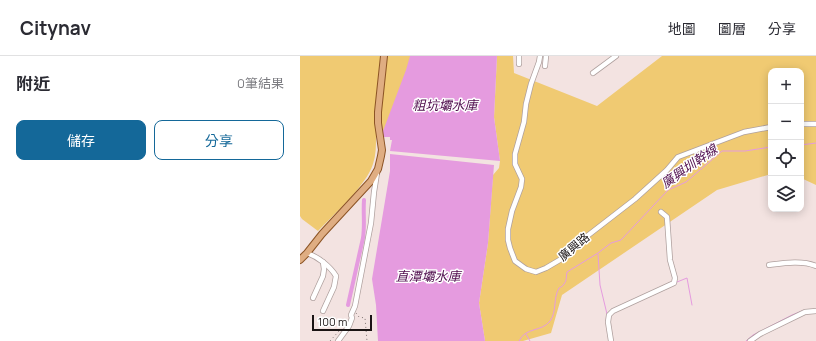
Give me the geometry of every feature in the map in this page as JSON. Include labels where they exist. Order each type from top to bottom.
[{"type":"main road","points":[[300,260],[371,181],[378,169],[381,156],[378,112],[384,56]]},
{"type":"street","points":[[519,56],[519,64]]},
{"type":"street","name":"廣興路","points":[[540,56],[531,84],[526,104],[524,122],[515,154],[515,164],[522,179],[508,229],[508,240],[515,261],[526,269],[536,272],[564,258],[582,240],[635,199],[667,170],[678,157],[744,132],[768,128]]},
{"type":"street","points":[[544,66],[546,56]]},
{"type":"street","points":[[594,74],[616,56]]},
{"type":"street","points":[[804,124],[816,124]]},
{"type":"street","points":[[338,341],[349,326],[352,318],[351,315],[355,306],[371,223],[378,169]]},
{"type":"street","points":[[611,341],[608,322],[609,315],[613,311],[674,283],[675,278],[670,260],[667,217],[660,212]]},
{"type":"street","points":[[307,253],[323,262],[333,270],[336,276],[334,287],[322,311]]},
{"type":"street","points":[[313,298],[323,276],[323,262]]},
{"type":"street","points":[[769,265],[790,262],[816,266]]},
{"type":"street","points":[[750,341],[760,334],[805,312],[816,312]]},
{"type":"path","points":[[353,310],[359,317],[365,318],[367,341]]},
{"type":"shaded area","points":[[300,56],[426,56],[383,137],[376,137],[375,157],[364,181],[318,231],[300,216]]},
{"type":"shaded area","points":[[497,56],[513,56],[514,73],[597,106],[662,56],[816,56],[816,185],[804,179],[804,68],[768,68],[768,175],[717,190],[562,295],[551,333],[523,341],[485,341],[479,303],[488,243],[493,175],[499,168],[500,161],[494,117]]},
{"type":"water","name":"粗坑壩水庫","points":[[410,56],[497,56],[494,117],[500,161],[390,151],[392,140],[390,140],[390,137],[383,137],[383,131]]},
{"type":"water","name":"直潭壩水庫","points":[[390,154],[494,165],[488,243],[479,303],[485,341],[378,341],[376,305],[372,279],[390,171]]},
{"type":"waterway","name":"廣興圳幹線","points":[[804,145],[816,143]]},
{"type":"waterway","name":"廣興圳幹線","points":[[519,341],[529,331],[543,327],[550,321],[554,313],[557,292],[565,283],[567,272],[611,243],[621,240],[668,190],[686,182],[722,151],[745,151],[768,147]]},
{"type":"waterway","points":[[348,305],[363,238],[364,200]]},
{"type":"waterway","points":[[598,254],[600,285],[607,314]]},
{"type":"waterway","points":[[677,282],[687,278],[692,305]]},
{"type":"waterway","points":[[763,330],[802,311]]},
{"type":"waterway","points":[[746,341],[759,332]]},
{"type":"waterway","points":[[526,334],[530,341]]}]
